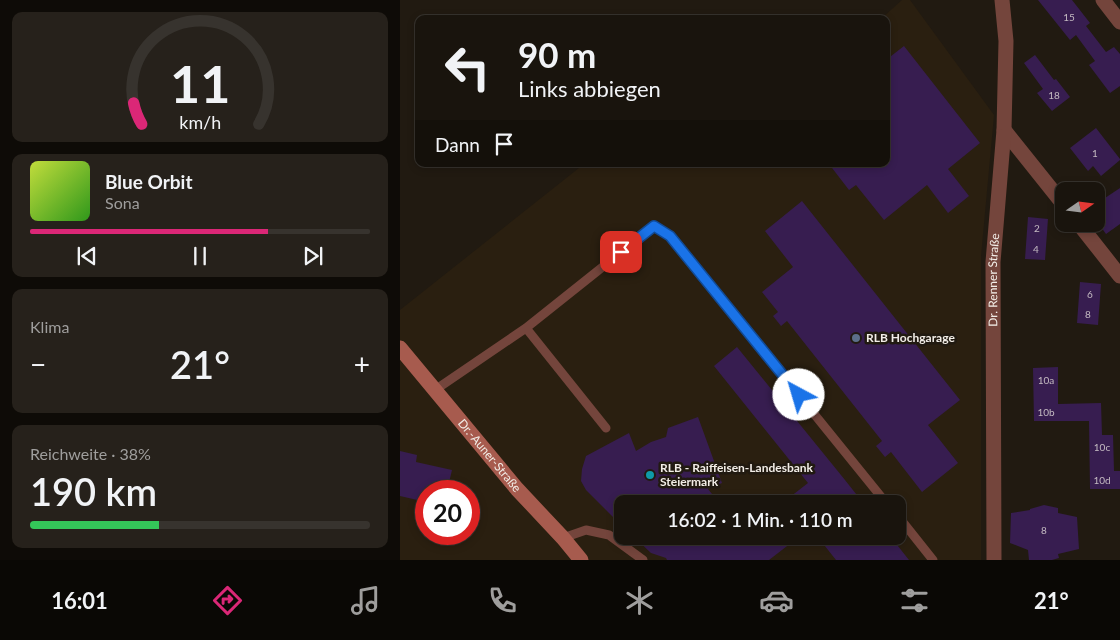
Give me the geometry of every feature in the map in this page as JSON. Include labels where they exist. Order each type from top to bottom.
[{"type":"main road","name":"Dr.-Auner-Straße","points":[[400,348],[517,489],[582,560]]},
{"type":"street","name":"Dr. Renner Straße","points":[[994,560],[993,262],[1004,130],[1006,41],[1002,0]]},
{"type":"street","points":[[1103,0],[1120,22]]},
{"type":"street","points":[[1004,130],[1055,194]]},
{"type":"street","points":[[1085,232],[1120,276]]},
{"type":"lane","points":[[435,390],[526,328],[654,226],[670,236],[880,495]]},
{"type":"lane","points":[[526,328],[606,428]]},
{"type":"lane","points":[[906,526],[933,560]]},
{"type":"lane","points":[[563,538],[586,530],[609,535],[643,560]]},
{"type":"shaded area","points":[[902,0],[910,0],[994,115],[981,256],[981,560],[400,560],[400,310],[580,167],[890,167],[890,15],[885,15]]},
{"type":"building","points":[[1038,0],[1072,0],[1090,23],[1086,26],[1106,52],[1114,47],[1120,54],[1120,86],[1110,93],[1089,65],[1095,61],[1076,35],[1070,40]]},
{"type":"building","points":[[904,46],[980,143],[948,169],[969,196],[948,213],[927,185],[884,220],[856,185],[849,190],[831,167],[890,167],[890,57]]},
{"type":"building","points":[[1035,55],[1070,97],[1052,111],[1037,93],[1043,89],[1024,63]]},
{"type":"building","points":[[1096,128],[1120,159],[1101,176],[1093,166],[1088,171],[1070,148]]},
{"type":"building","points":[[1120,188],[1120,224],[1106,234],[1105,232],[1105,198]]},
{"type":"building","name":"RLB Hochgarage","points":[[802,201],[960,400],[928,425],[958,463],[922,492],[891,452],[885,457],[876,446],[882,441],[787,321],[781,326],[773,316],[778,312],[762,292],[793,267],[765,231]]},
{"type":"building","points":[[1028,217],[1048,219],[1045,260],[1025,259]]},
{"type":"building","points":[[1080,282],[1101,284],[1098,325],[1077,323]]},
{"type":"building","name":"RLB - Raiffeisen-Landesbank Steiermark","points":[[737,347],[857,495],[793,495],[808,483],[714,366]]},
{"type":"building","points":[[1058,367],[1058,404],[1101,403],[1102,435],[1113,435],[1114,471],[1120,471],[1120,489],[1090,489],[1089,421],[1034,421],[1033,368]]},
{"type":"building","name":"RLB - Raiffeisen-Landesbank Steiermark","points":[[698,417],[722,483],[708,489],[713,495],[614,495],[614,518],[586,490],[581,481],[586,456],[629,433],[636,451],[651,442],[666,437],[668,428]]},
{"type":"building","points":[[400,451],[417,455],[416,462],[452,470],[450,480],[415,480],[415,499],[400,496]]},
{"type":"building","points":[[1044,505],[1058,508],[1058,513],[1077,517],[1079,549],[1058,554],[1059,558],[1052,560],[1029,560],[1028,550],[1010,543],[1011,513],[1030,510]]},
{"type":"building","points":[[643,545],[788,545],[769,560],[667,560],[651,553]]},
{"type":"building","points":[[824,545],[897,545],[909,560],[836,560]]},
{"type":"place","name":"RLB Hochgarage","points":[[856,338]]},
{"type":"place","name":"RLB - Raiffeisen-Landesbank Steiermark","points":[[650,475]]},
{"type":"route","points":[[621,252],[654,226],[670,236],[799,395]]}]
